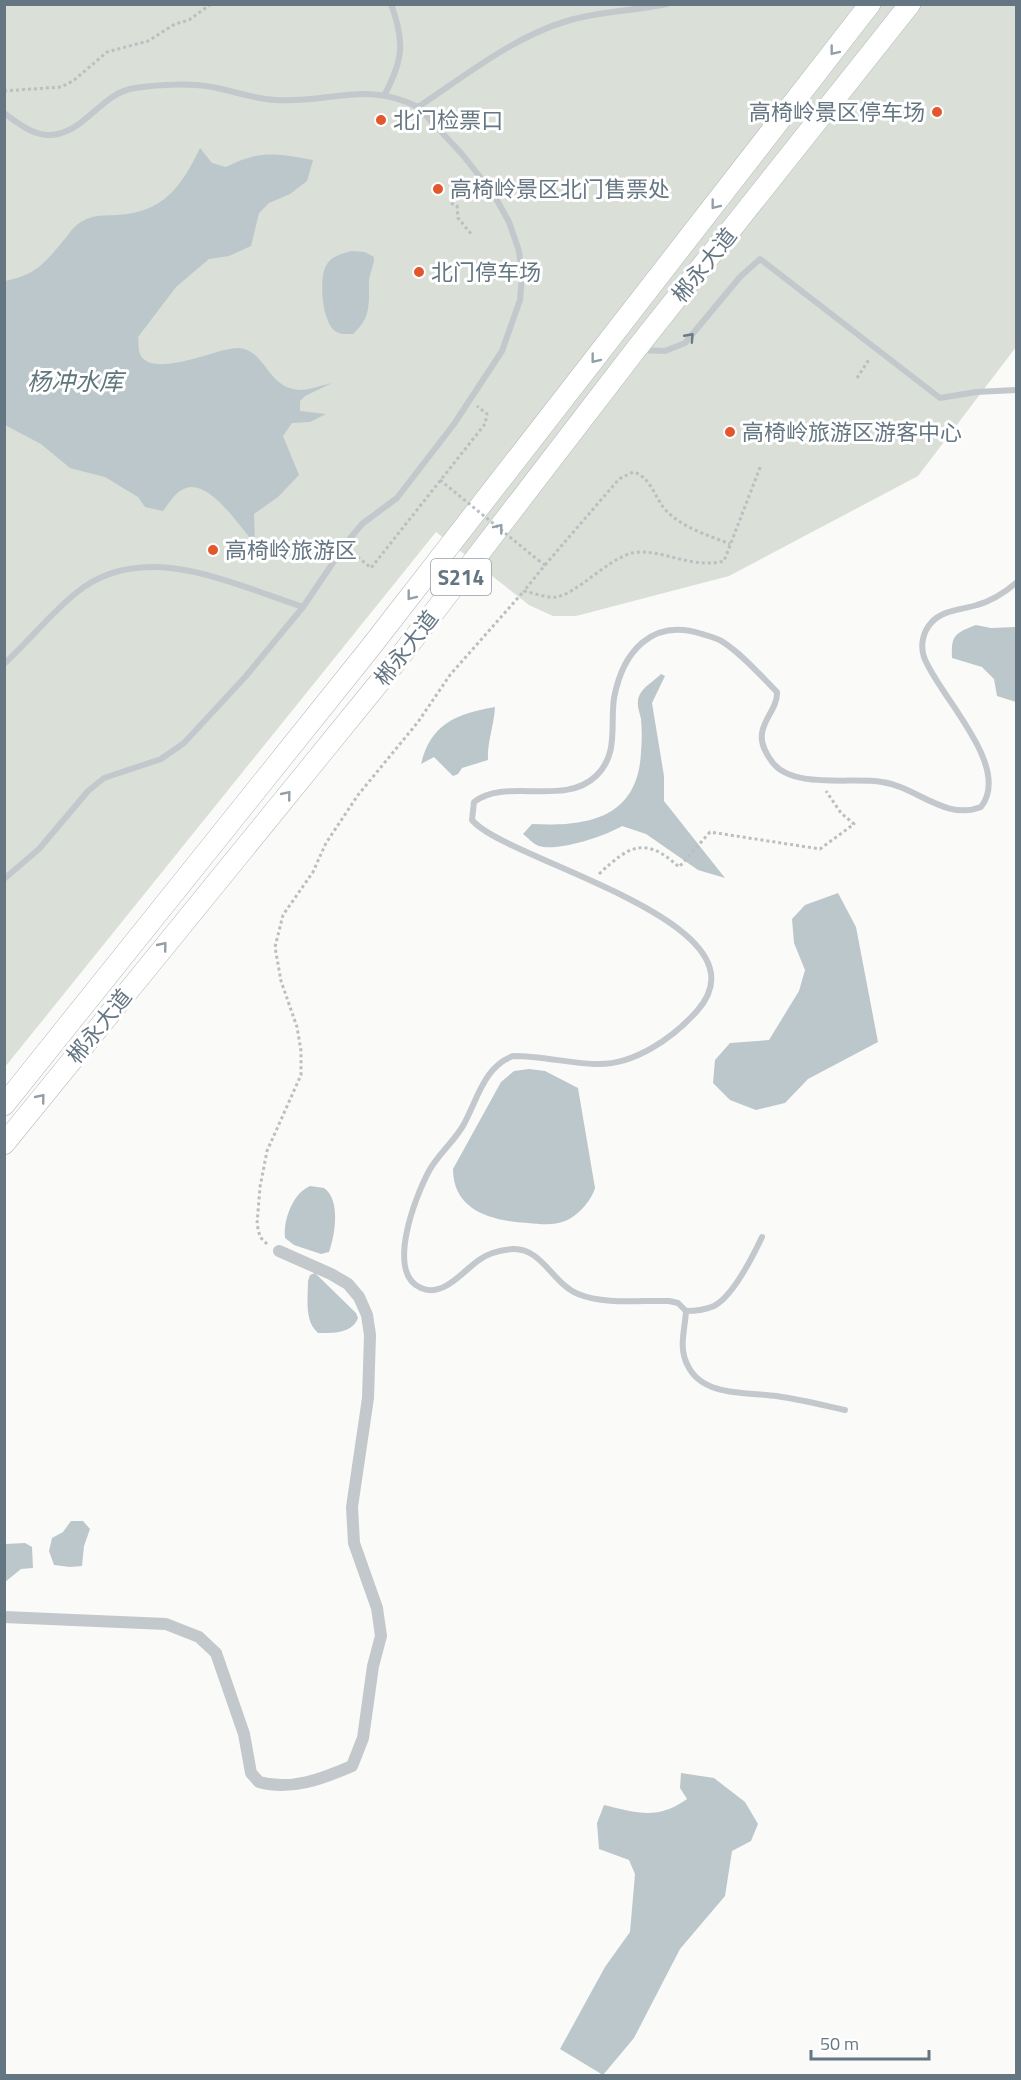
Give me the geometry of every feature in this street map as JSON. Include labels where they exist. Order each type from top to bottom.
[{"type":"highway","name":"郴永大道","points":[[4,1105],[378,639],[870,4]]},
{"type":"highway","name":"郴永大道","points":[[4,1144],[395,663],[637,348],[910,4]]},
{"type":"street","points":[[4,1617],[166,1624],[198,1637],[216,1653],[243,1734],[251,1773],[259,1782],[285,1786],[323,1779],[352,1766],[363,1738],[373,1666],[381,1636],[377,1608],[354,1543],[352,1507],[368,1398],[370,1335],[367,1315],[359,1297],[348,1284],[279,1251]]},
{"type":"lane","points":[[385,94],[399,68],[400,42],[391,4]]},
{"type":"lane","points":[[418,107],[534,34],[565,21],[591,14],[668,4]]},
{"type":"lane","points":[[4,113],[25,128],[41,135],[58,134],[73,127],[107,101],[134,88],[214,87],[272,100],[291,101],[357,93],[385,94],[418,107],[461,153],[492,193],[509,222],[519,251],[522,276],[520,300],[502,351],[470,400],[398,498],[362,524],[303,607],[246,676],[184,743],[161,759],[104,778],[88,791],[60,827],[4,879]]},
{"type":"lane","points":[[637,348],[665,351],[685,343],[740,277],[760,259],[940,398],[976,392],[1017,390]]},
{"type":"lane","points":[[4,664],[76,592],[108,573],[127,568],[145,566],[193,571],[303,607]]},
{"type":"lane","points":[[762,1237],[748,1268],[716,1304],[703,1310],[686,1311],[678,1303],[669,1300],[595,1300],[576,1294],[560,1283],[532,1253],[517,1249],[498,1250],[480,1259],[447,1285],[434,1291],[421,1289],[413,1283],[403,1258],[405,1238],[413,1209],[429,1171],[464,1125],[481,1088],[501,1061],[524,1056],[594,1064],[620,1061],[650,1048],[685,1024],[708,994],[710,964],[703,951],[636,903],[593,880],[489,835],[472,820],[471,811],[474,802],[490,793],[564,790],[580,787],[596,776],[609,758],[612,748],[614,699],[619,680],[641,643],[655,632],[669,628],[685,628],[721,640],[777,692],[777,698],[763,724],[762,736],[765,752],[773,765],[784,773],[799,779],[885,782],[947,808],[971,811],[981,807],[990,790],[989,779],[966,722],[928,666],[924,656],[923,636],[926,629],[940,615],[998,597],[1017,583]]},
{"type":"lane","points":[[686,1311],[682,1349],[688,1367],[701,1382],[740,1393],[777,1396],[844,1410]]},
{"type":"path","points":[[4,91],[61,87],[73,81],[108,52],[148,41],[175,24],[189,20],[211,4]]},
{"type":"path","points":[[451,202],[457,206],[458,218],[472,235]]},
{"type":"path","points":[[857,378],[877,349]]},
{"type":"path","points":[[345,546],[371,568],[485,424],[487,414],[470,400]]},
{"type":"path","points":[[524,591],[559,597],[611,562],[636,553],[711,564],[724,561],[761,465]]},
{"type":"path","points":[[279,1251],[260,1237],[257,1208],[267,1151],[301,1075],[301,1051],[297,1027],[281,981],[275,947],[283,915],[313,872],[326,843],[358,795],[418,722],[450,675],[619,479],[633,472],[644,476],[673,516],[691,528],[731,543]]},
{"type":"path","points":[[440,480],[545,565]]},
{"type":"path","points":[[593,880],[616,859],[643,847],[655,848],[663,852],[679,867],[710,832],[820,849],[854,824],[830,800],[820,779]]},
{"type":"shaded area","name":"高椅岭旅游区","points":[[5,5],[1016,5],[1016,347],[918,476],[729,576],[576,616],[553,616],[529,605],[436,532],[5,1067]]},
{"type":"water","name":"杨冲水库","points":[[200,148],[212,163],[226,167],[248,158],[268,154],[313,160],[307,181],[290,194],[269,203],[259,213],[251,246],[229,256],[209,259],[176,287],[138,337],[139,351],[145,360],[155,364],[169,364],[238,348],[248,350],[255,355],[280,383],[289,388],[304,390],[332,383],[305,396],[300,401],[300,411],[326,414],[310,422],[292,423],[283,436],[299,475],[278,497],[254,514],[255,544],[224,507],[205,491],[195,487],[186,488],[173,498],[163,511],[145,507],[138,497],[105,477],[70,468],[41,444],[5,425],[5,281],[32,272],[83,221],[97,216],[133,213],[159,203],[178,185]]},
{"type":"water","points":[[351,251],[365,252],[374,257],[374,261],[369,278],[366,317],[353,334],[343,334],[335,331],[327,319],[322,289],[324,270],[329,261]]},
{"type":"water","points":[[976,625],[991,628],[1016,627],[1016,702],[997,696],[994,679],[982,667],[952,658],[952,644],[956,636],[963,630]]},
{"type":"water","points":[[661,674],[665,676],[652,703],[664,776],[664,801],[725,878],[698,870],[646,834],[622,826],[593,838],[557,847],[539,846],[523,834],[532,824],[590,820],[620,805],[631,792],[638,774],[642,740],[639,697],[644,689]]},
{"type":"water","points":[[495,707],[488,760],[462,768],[458,774],[453,776],[434,757],[421,764],[431,739],[448,723],[469,713]]},
{"type":"water","points":[[838,893],[856,927],[878,1042],[808,1079],[785,1103],[756,1110],[730,1100],[713,1083],[715,1060],[730,1043],[769,1040],[799,991],[805,970],[794,943],[792,919],[805,905]]},
{"type":"water","points":[[529,1069],[545,1071],[578,1088],[595,1188],[579,1212],[570,1219],[556,1224],[515,1222],[489,1216],[468,1204],[460,1195],[455,1184],[453,1169],[501,1082],[514,1071]]},
{"type":"water","points":[[310,1186],[324,1188],[329,1193],[335,1209],[335,1227],[329,1252],[321,1254],[294,1245],[285,1238],[290,1208],[299,1195]]},
{"type":"water","points":[[315,1273],[356,1313],[358,1318],[351,1327],[341,1332],[329,1333],[318,1333],[314,1328],[308,1309],[308,1281],[310,1275]]},
{"type":"water","points":[[71,1521],[83,1521],[90,1529],[84,1546],[82,1566],[54,1565],[49,1551],[52,1538],[63,1532]]},
{"type":"water","points":[[25,1543],[32,1547],[33,1568],[21,1569],[5,1582],[5,1544]]},
{"type":"water","points":[[681,1773],[714,1778],[745,1802],[758,1824],[751,1841],[732,1851],[725,1896],[680,1949],[634,2038],[603,2075],[560,2049],[605,1967],[630,1932],[635,1874],[629,1860],[599,1849],[597,1823],[604,1805],[647,1813],[676,1806],[687,1799],[680,1788]]},
{"type":"place","name":"高椅岭景区停车场","points":[[937,112]]},
{"type":"place","name":"北门检票口","points":[[381,120]]},
{"type":"place","name":"高椅岭景区北门售票处","points":[[438,189]]},
{"type":"place","name":"北门停车场","points":[[419,272]]},
{"type":"place","name":"高椅岭旅游区游客中心","points":[[730,432]]},
{"type":"place","name":"高椅岭旅游区","points":[[213,550]]}]
